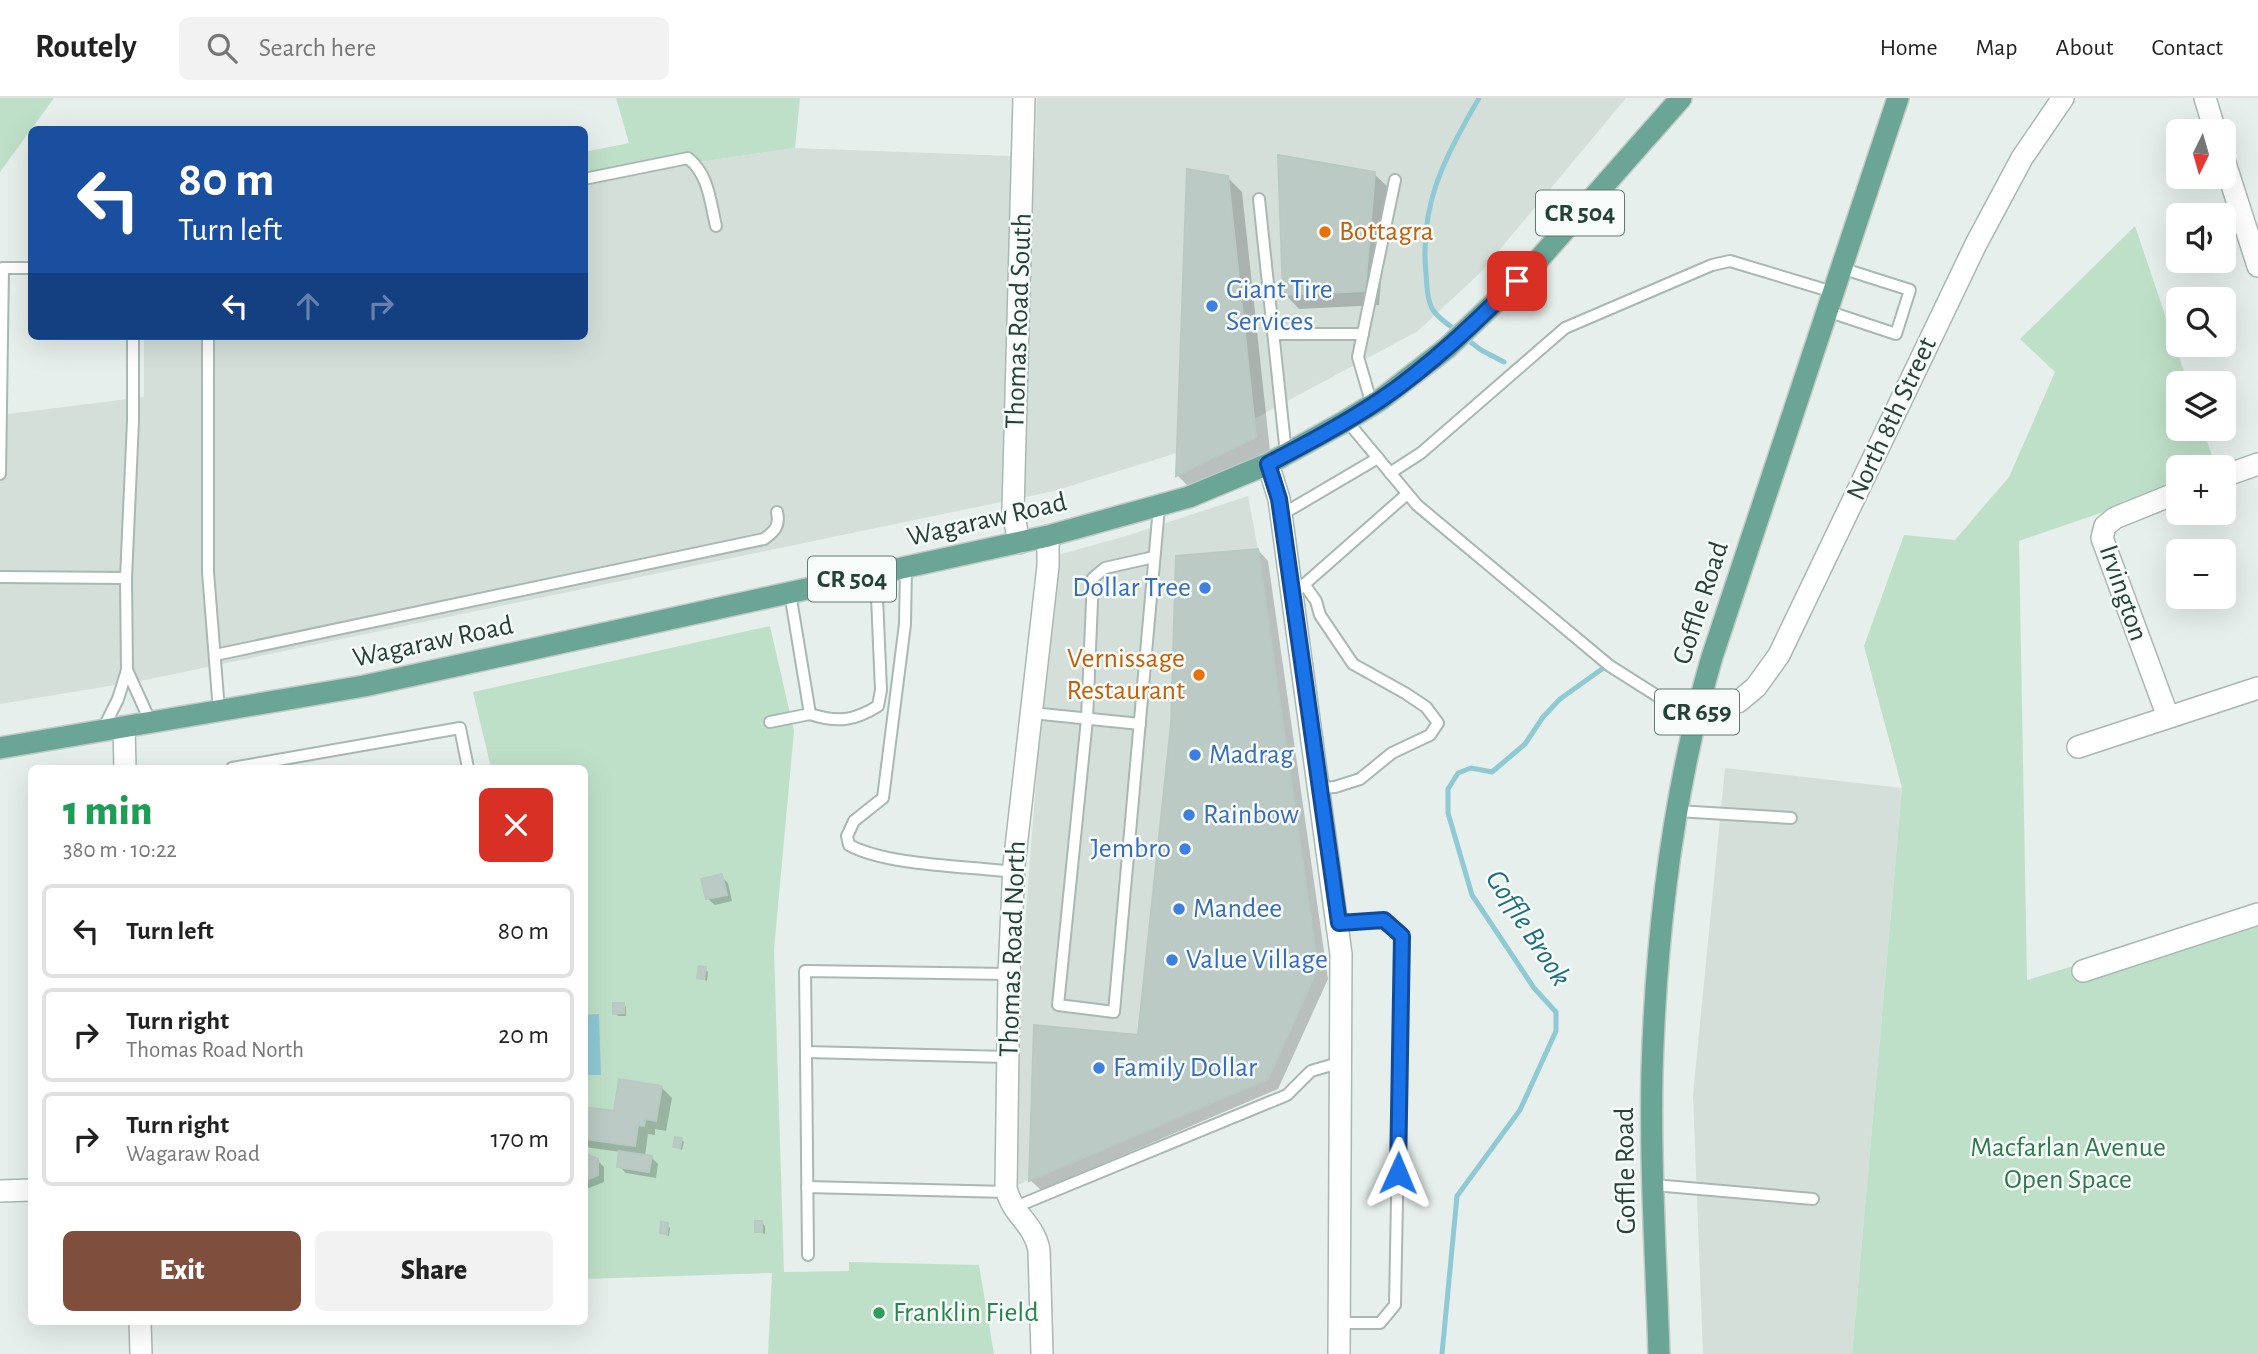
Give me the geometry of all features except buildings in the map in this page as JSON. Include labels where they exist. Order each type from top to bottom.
[{"type":"main road","name":"Wagaraw Road","points":[[0,748],[364,686],[1048,536],[1159,507],[1226,482],[1277,459],[1347,421],[1447,348],[1532,267],[1681,98]]},
{"type":"main road","name":"Goffle Road","points":[[1659,1354],[1652,1071],[1655,1010],[1677,811],[1698,707],[1899,98]]},
{"type":"street","name":"Thomas Road South","points":[[1019,542],[1013,511],[1024,98]]},
{"type":"street","name":"North 8th Street","points":[[1698,707],[1744,699],[1779,655],[1976,244],[2022,158],[2063,98]]},
{"type":"street","points":[[2205,98],[2211,119]]},
{"type":"street","points":[[2236,189],[2253,232],[2258,266]]},
{"type":"street","points":[[1277,459],[1274,480],[1298,590],[1320,788],[1339,923],[1342,976],[1339,1354]]},
{"type":"street","points":[[2236,472],[2258,464]]},
{"type":"street","name":"Irvington","points":[[2166,497],[2115,518],[2105,526],[2102,538],[2168,717]]},
{"type":"street","name":"Thomas Road North","points":[[1010,1200],[1007,1057],[1014,872],[1048,566],[1048,536]]},
{"type":"street","points":[[2078,747],[2258,688]]},
{"type":"street","points":[[124,727],[125,765]]},
{"type":"street","points":[[2083,971],[2258,914]]},
{"type":"street","points":[[0,1191],[28,1190]]},
{"type":"street","points":[[1010,1200],[1036,1236],[1039,1250],[1042,1354]]},
{"type":"street","points":[[140,1325],[141,1354]]},
{"type":"lane","points":[[588,178],[688,158],[699,167],[704,176],[716,226]]},
{"type":"lane","points":[[1372,405],[1358,357],[1395,180]]},
{"type":"lane","points":[[1259,199],[1274,334],[1277,459]]},
{"type":"lane","points":[[1390,473],[1421,453],[1564,328],[1712,265],[1730,261],[1830,302],[1896,334],[1910,290],[1841,268]]},
{"type":"lane","points":[[0,474],[2,269],[28,268]]},
{"type":"lane","points":[[1274,334],[1363,334]]},
{"type":"lane","points":[[102,731],[118,699],[127,670],[126,578],[133,421],[133,340]]},
{"type":"lane","points":[[208,340],[208,572],[219,711]]},
{"type":"lane","points":[[1347,421],[1417,505],[1610,666],[1670,704],[1698,707]]},
{"type":"lane","points":[[1281,514],[1378,458]]},
{"type":"lane","points":[[1320,788],[1335,787],[1360,779],[1392,753],[1430,735],[1438,723],[1426,707],[1353,664],[1320,615],[1316,601],[1298,590],[1408,494]]},
{"type":"lane","points":[[1154,557],[1105,568],[1093,578],[1087,719],[1058,1005],[1114,1012],[1159,507]]},
{"type":"lane","points":[[215,655],[764,539],[775,531],[779,522],[777,512]]},
{"type":"lane","points":[[906,567],[905,624],[883,798],[854,821],[847,836],[849,845],[893,859],[1014,872]]},
{"type":"lane","points":[[771,722],[810,714],[831,721],[862,715],[878,705],[881,690],[876,574]]},
{"type":"lane","points":[[0,576],[126,578]]},
{"type":"lane","points":[[790,593],[810,714]]},
{"type":"lane","points":[[127,670],[151,723]]},
{"type":"lane","points":[[1032,713],[1140,724]]},
{"type":"lane","points":[[249,765],[460,728],[467,765]]},
{"type":"lane","points":[[1677,811],[1791,818]]},
{"type":"lane","points":[[1339,923],[1384,920],[1402,936],[1395,1306],[1380,1323],[1339,1323]]},
{"type":"lane","points":[[808,1255],[805,971],[1009,974]]},
{"type":"lane","points":[[806,1052],[1007,1057]]},
{"type":"lane","points":[[807,1186],[1010,1200],[1287,1096],[1311,1071],[1342,1062]]},
{"type":"lane","points":[[1654,1185],[1813,1199]]},
{"type":"shaded area","points":[[1037,98],[1626,98],[1481,272],[1418,331],[1209,443],[1054,491],[145,680],[0,704],[0,415],[144,397],[144,340],[588,340],[588,179],[795,148],[1035,157]]},
{"type":"shaded area","points":[[1248,496],[1258,549],[1318,968],[1268,1079],[1015,1186],[1018,1019],[1041,714],[1058,555]]},
{"type":"shaded area","points":[[1725,768],[1902,788],[1852,1354],[1703,1354],[1693,1095]]},
{"type":"green space","points":[[0,98],[54,98],[34,126],[28,126],[28,134],[0,172]]},
{"type":"green space","points":[[616,98],[800,98],[795,148],[588,179],[588,151],[629,143]]},
{"type":"green space","name":"Macfarlan Avenue Open Space","points":[[2135,226],[2166,318],[2166,357],[2179,357],[2184,371],[2166,371],[2166,441],[2207,441],[2212,455],[2166,455],[2166,490],[2019,541],[2027,980],[2258,910],[2258,1354],[1852,1354],[1902,788],[1864,646],[1904,535],[1955,540],[2009,477],[2055,372],[2020,339]]},
{"type":"green space","points":[[770,626],[794,731],[774,950],[784,1272],[849,1271],[849,1262],[979,1265],[994,1354],[768,1354],[772,1273],[588,1279],[588,765],[490,765],[473,692]]},
{"type":"water","points":[[599,1014],[601,1075],[588,1075],[588,1015]]},
{"type":"waterway","name":"Goffle Brook","points":[[1458,332],[1438,316],[1430,302],[1425,249],[1427,225],[1431,203],[1445,161],[1479,98]]},
{"type":"waterway","name":"Goffle Brook","points":[[1465,338],[1504,362]]},
{"type":"waterway","name":"Goffle Brook","points":[[1442,1354],[1457,1196],[1520,1110],[1556,1031],[1556,1012],[1534,988],[1472,895],[1448,813],[1448,789],[1458,773],[1471,768],[1492,772],[1525,744],[1543,717],[1560,699],[1602,669]]},
{"type":"place","name":"Bottagra","points":[[1325,232]]},
{"type":"place","name":"Giant Tire Services","points":[[1212,306]]},
{"type":"place","name":"Dollar Tree","points":[[1205,588]]},
{"type":"place","name":"Vernissage Restaurant","points":[[1199,675]]},
{"type":"place","name":"Madrag","points":[[1195,755]]},
{"type":"place","name":"Rainbow","points":[[1189,815]]},
{"type":"place","name":"Jembro","points":[[1185,849]]},
{"type":"place","name":"Mandee","points":[[1179,909]]},
{"type":"place","name":"Value Village","points":[[1172,960]]},
{"type":"place","name":"Family Dollar","points":[[1099,1068]]},
{"type":"place","name":"Franklin Field","points":[[879,1313]]},
{"type":"route","points":[[1398,1173],[1402,936],[1384,920],[1339,923],[1279,499],[1268,464],[1380,400],[1447,348],[1517,281]]}]
